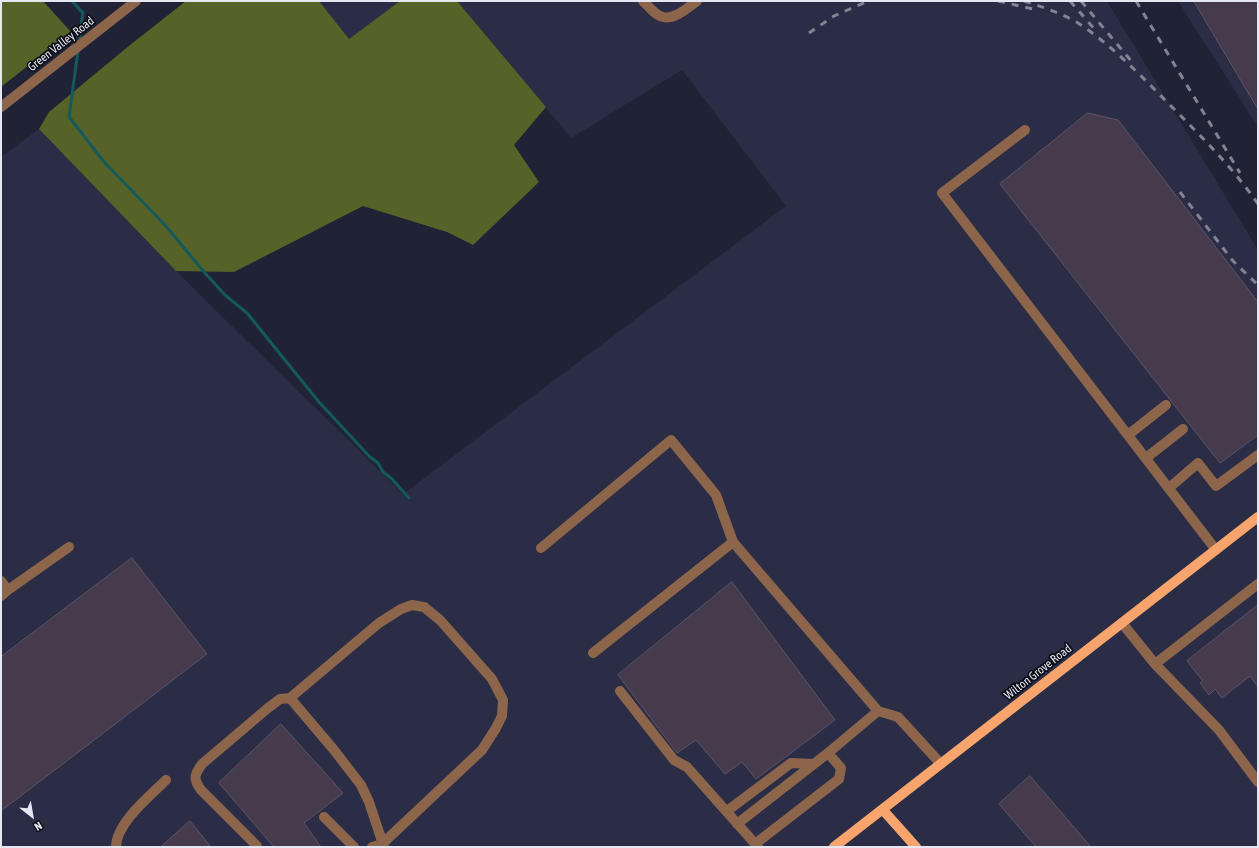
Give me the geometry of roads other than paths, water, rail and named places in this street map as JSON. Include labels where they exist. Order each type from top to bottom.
[{"type":"main road","name":"Wilton Grove Road","points":[[834,847],[1258,517]]},
{"type":"main road","points":[[883,810],[916,847]]},
{"type":"street","name":"Green Valley Road","points":[[1,107],[136,1]]},
{"type":"street","points":[[643,1],[651,10],[662,17],[673,16],[697,1]]},
{"type":"street","points":[[1025,130],[942,193],[1216,550]]},
{"type":"street","points":[[1128,435],[1166,405]]},
{"type":"street","points":[[1146,458],[1183,429]]},
{"type":"street","points":[[541,548],[672,440],[716,494],[733,542],[878,711],[898,717],[941,764]]},
{"type":"street","points":[[1169,488],[1198,463],[1216,486],[1258,455]]},
{"type":"street","points":[[593,653],[733,542]]},
{"type":"street","points":[[1,581],[5,593],[69,546]]},
{"type":"street","points":[[1155,664],[1258,584]]},
{"type":"street","points":[[257,846],[201,790],[195,777],[202,764],[280,699],[290,698],[379,623],[401,609],[412,606],[424,607],[440,620],[492,679],[503,700],[502,716],[482,750],[380,846]]},
{"type":"street","points":[[1122,623],[1155,664],[1219,730],[1258,782]]},
{"type":"street","points":[[620,691],[674,760],[687,767],[756,845],[838,779],[841,768],[828,753]]},
{"type":"street","points":[[290,698],[334,750],[361,785],[370,802],[380,846]]},
{"type":"street","points":[[738,824],[828,753],[878,711]]},
{"type":"street","points":[[727,811],[791,763],[813,764]]},
{"type":"street","points":[[116,847],[120,833],[128,818],[166,780]]},
{"type":"street","points":[[324,817],[354,847]]},
{"type":"waterway","points":[[72,1],[82,12]]},
{"type":"waterway","points":[[79,42],[83,12]]},
{"type":"waterway","points":[[78,51],[69,117],[105,163],[165,225],[225,295],[247,313],[319,402],[369,456],[378,463],[383,472],[392,479],[409,498]]},
{"type":"railway","points":[[809,33],[834,16],[868,1]]},
{"type":"railway","points":[[998,1],[1033,9]]},
{"type":"railway","points":[[1024,1],[1072,19],[1091,32],[1127,62],[1206,141],[1228,165],[1258,204]]},
{"type":"railway","points":[[1070,1],[1097,32]]},
{"type":"railway","points":[[1081,1],[1132,62]]},
{"type":"railway","points":[[1136,1],[1240,173]]},
{"type":"railway","points":[[1180,192],[1233,261],[1258,285]]}]
